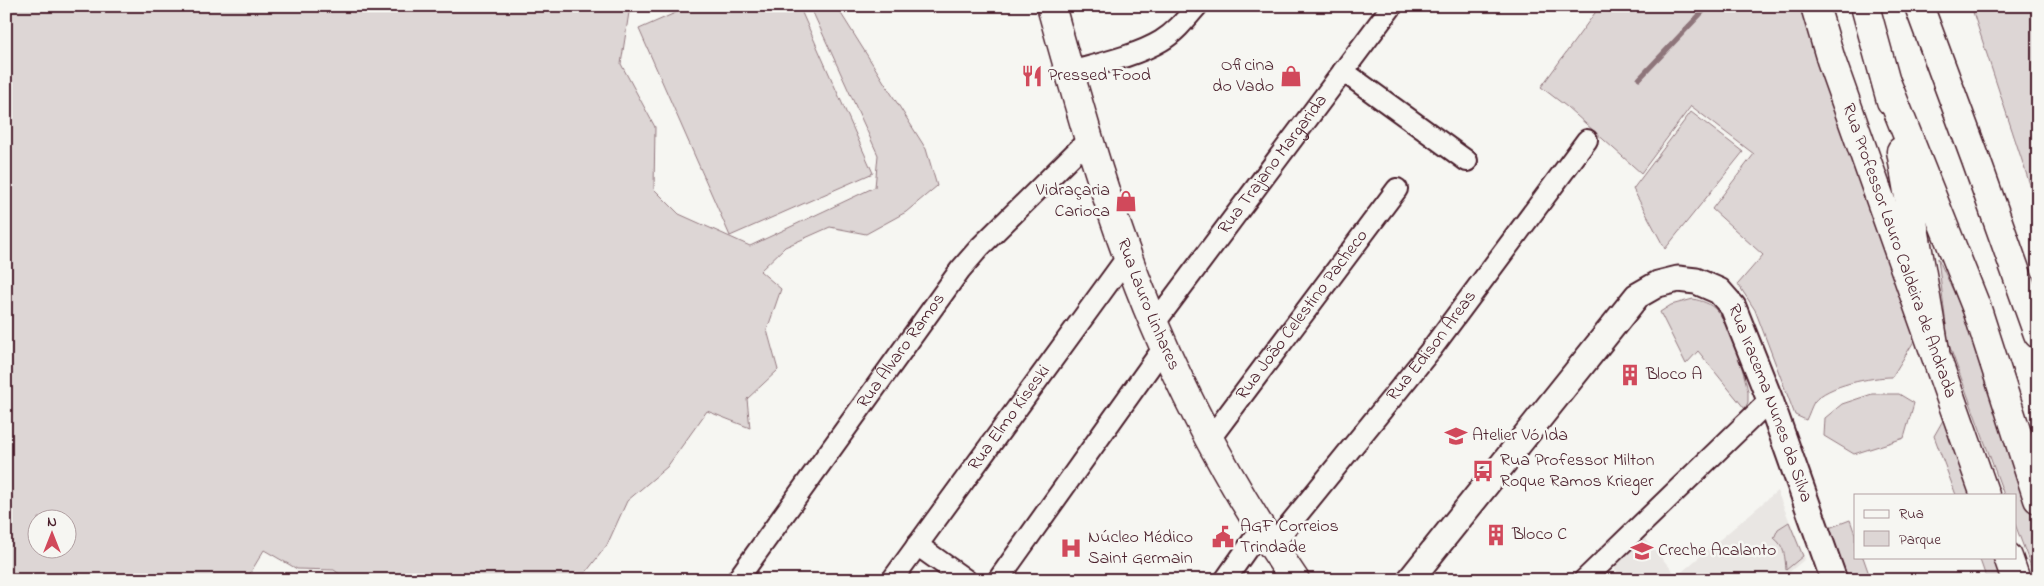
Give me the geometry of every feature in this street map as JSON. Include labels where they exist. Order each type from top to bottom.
[{"type":"main road","name":"Rua Lauro Linhares","points":[[1051,6],[1089,139],[1128,256],[1159,335],[1209,440],[1266,538],[1295,580]]},
{"type":"main road","name":"Rua Professor Lauro Caldeira de Andrada","points":[[1815,6],[1831,60],[1985,494]]},
{"type":"main road","points":[[1865,6],[1887,84],[1910,196],[1935,350]]},
{"type":"main road","points":[[1919,6],[2038,334]]},
{"type":"main road","points":[[1887,84],[1977,309],[2038,499]]},
{"type":"main road","points":[[2008,558],[2016,580]]},
{"type":"street","points":[[1070,72],[1133,52],[1160,41],[1182,25],[1197,6]]},
{"type":"street","name":"Rua Trajano Margarida","points":[[998,580],[1159,335],[1344,71],[1392,6]]},
{"type":"street","points":[[1344,71],[1467,161]]},
{"type":"street","name":"Rua Álvaro Ramos","points":[[737,580],[960,270],[980,247],[1089,139]]},
{"type":"street","name":"Rua Edison Áreas","points":[[1225,580],[1266,538],[1430,352],[1588,140]]},
{"type":"street","name":"Rua João Celestino Pacheco","points":[[1209,440],[1397,189]]},
{"type":"street","name":"Rua Elmo Kiseski","points":[[892,580],[1128,256]]},
{"type":"street","name":"Rua Iracema Nunes da Silva","points":[[1410,580],[1636,296],[1658,284],[1678,278],[1696,281],[1719,291],[1733,307],[1770,400],[1834,580]]},
{"type":"street","points":[[1584,580],[1770,400]]},
{"type":"street","points":[[917,544],[966,580]]},
{"type":"shaded area","points":[[1777,491],[1805,559],[1780,580],[1625,580],[1612,566],[1643,536],[1677,576]]},
{"type":"shaded area","points":[[1447,570],[1457,580],[1439,580]]},
{"type":"green space","points":[[6,6],[630,6],[621,64],[655,127],[654,189],[679,214],[750,246],[875,187],[878,155],[810,6],[840,6],[840,12],[926,149],[937,186],[906,212],[866,234],[830,227],[785,247],[760,271],[781,289],[767,330],[778,370],[747,399],[750,428],[707,411],[667,467],[627,501],[607,545],[580,580],[348,580],[334,570],[297,569],[264,550],[249,575],[250,580],[6,580]]},
{"type":"green space","points":[[691,6],[799,6],[873,173],[730,236],[639,29]]},
{"type":"green space","points":[[1600,6],[1803,6],[1916,338],[1892,377],[1862,380],[1839,387],[1820,396],[1814,402],[1806,420],[1795,415],[1755,310],[1738,284],[1763,255],[1712,209],[1754,154],[1691,106],[1641,173],[1567,107],[1541,87]]},
{"type":"green space","points":[[1971,6],[2038,6],[2038,209]]},
{"type":"green space","points":[[1691,112],[1743,152],[1665,249],[1633,189]]},
{"type":"green space","points":[[1938,258],[1986,361],[2038,511],[2038,580],[2036,580],[2016,527],[2016,494],[2004,494],[1948,342]]},
{"type":"green space","points":[[1693,299],[1712,306],[1727,326],[1740,361],[1748,391],[1748,402],[1745,409],[1698,351],[1686,364],[1660,312],[1671,305]]},
{"type":"green space","points":[[1872,394],[1899,394],[1914,403],[1904,438],[1854,454],[1824,436],[1825,418],[1842,404]]},
{"type":"green space","points":[[1946,415],[1975,494],[1956,494],[1934,436]]},
{"type":"green space","points":[[1850,520],[1854,531],[1854,558],[1863,558],[1871,580],[1848,580],[1829,528]]},
{"type":"green space","points":[[1789,522],[1803,556],[1786,570],[1782,548],[1774,538],[1778,529]]},
{"type":"green space","points":[[1979,558],[1997,558],[2005,580],[1987,580]]},
{"type":"waterway","points":[[1639,79],[1708,6]]},
{"type":"place","name":"Pressed Food","points":[[1032,76]]},
{"type":"place","name":"Oficina do Vado","points":[[1291,76]]},
{"type":"place","name":"Vidraçaria Carioca","points":[[1126,201]]},
{"type":"place","name":"Bloco A","points":[[1630,375]]},
{"type":"place","name":"Atelier Vó Ida","points":[[1456,436]]},
{"type":"place","name":"Rua Professor Milton Roque Ramos Krieger","points":[[1483,471]]},
{"type":"place","name":"Bloco C","points":[[1496,535]]},
{"type":"place","name":"AGF Correios Trindade","points":[[1223,537]]},
{"type":"place","name":"Núcleo Médico Saint Germain","points":[[1071,548]]},
{"type":"place","name":"Creche Acalanto","points":[[1642,551]]}]
